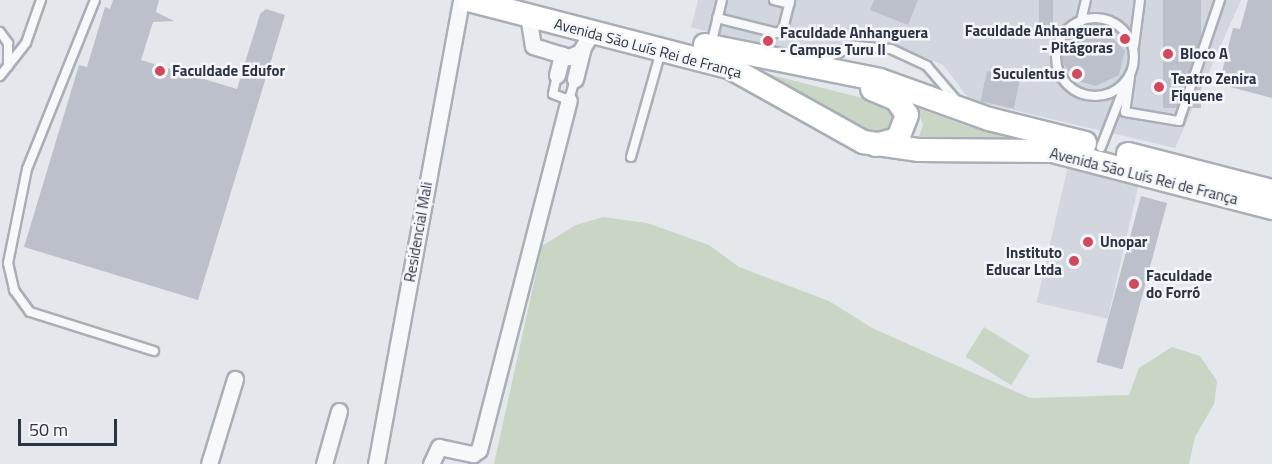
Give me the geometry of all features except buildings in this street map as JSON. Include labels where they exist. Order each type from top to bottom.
[{"type":"main road","name":"Avenida São Luís Rei de França","points":[[469,0],[529,8],[805,67],[880,80],[962,109],[1272,191]]},
{"type":"main road","name":"Avenida São Luís Rei de França","points":[[529,8],[588,40],[661,50],[741,72],[830,128],[876,145],[1053,151],[1272,208]]},
{"type":"main road","points":[[805,67],[901,103],[907,116],[903,134],[876,145]]},
{"type":"street","name":"Residencial Mali","points":[[376,464],[461,0]]},
{"type":"street","points":[[529,8],[533,46],[574,57],[588,40]]},
{"type":"street","points":[[575,79],[588,40]]},
{"type":"street","points":[[557,75],[562,55]]},
{"type":"street","points":[[431,464],[439,447],[473,454],[479,450],[569,100]]},
{"type":"street","points":[[209,464],[235,380]]},
{"type":"street","points":[[324,464],[339,411]]},
{"type":"lane","points":[[0,76],[4,68],[26,43],[41,0]]},
{"type":"lane","points":[[94,0],[27,169],[8,264],[14,290],[30,312],[154,351]]},
{"type":"lane","points":[[711,47],[722,0]]},
{"type":"lane","points":[[717,18],[777,33],[783,29],[790,2],[774,0]]},
{"type":"lane","points":[[1081,21],[1086,0]]},
{"type":"lane","points":[[1140,0],[1125,112],[1179,122],[1220,0]]},
{"type":"lane","points":[[1130,73],[1120,87],[1098,97],[1066,84],[1057,67],[1057,48],[1065,31],[1081,21],[1115,24],[1126,34],[1134,57]]},
{"type":"lane","points":[[0,32],[8,43],[4,68]]},
{"type":"lane","points":[[805,67],[850,47],[891,49],[927,66],[962,109]]},
{"type":"lane","points":[[631,157],[661,50]]},
{"type":"lane","points":[[1101,147],[1130,73]]},
{"type":"lane","points":[[557,75],[553,94],[569,100],[575,79]]},
{"type":"shaded area","points":[[698,0],[1241,0],[1175,148],[970,100],[943,65],[880,37],[791,55],[691,27]]},
{"type":"shaded area","name":"Unopar","points":[[1068,166],[1139,182],[1108,319],[1037,302]]},
{"type":"green space","points":[[764,73],[886,104],[893,108],[897,127],[875,137],[817,111]]},
{"type":"green space","points":[[917,108],[967,126],[1029,143],[916,145],[923,125]]},
{"type":"green space","points":[[603,217],[647,223],[709,245],[739,267],[829,301],[872,328],[1030,398],[1129,395],[1139,368],[1172,347],[1200,356],[1217,381],[1214,404],[1195,437],[1189,464],[494,464],[542,246],[576,225]]},
{"type":"green space","points":[[984,327],[1030,356],[1011,385],[965,357]]},
{"type":"place","name":"Faculdade Anhanguera - Pitágoras","points":[[1125,39]]},
{"type":"place","name":"Faculdade Anhanguera - Campus Turu II","points":[[768,41]]},
{"type":"place","name":"Bloco A","points":[[1168,54]]},
{"type":"place","name":"Faculdade Edufor","points":[[160,71]]},
{"type":"place","name":"Suculentus","points":[[1077,74]]},
{"type":"place","name":"Teatro Zenira Fiquene","points":[[1159,87]]},
{"type":"place","name":"Unopar","points":[[1088,242]]},
{"type":"place","name":"Instituto Educar Ltda","points":[[1074,261]]},
{"type":"place","name":"Faculdade do Forró","points":[[1134,284]]}]
